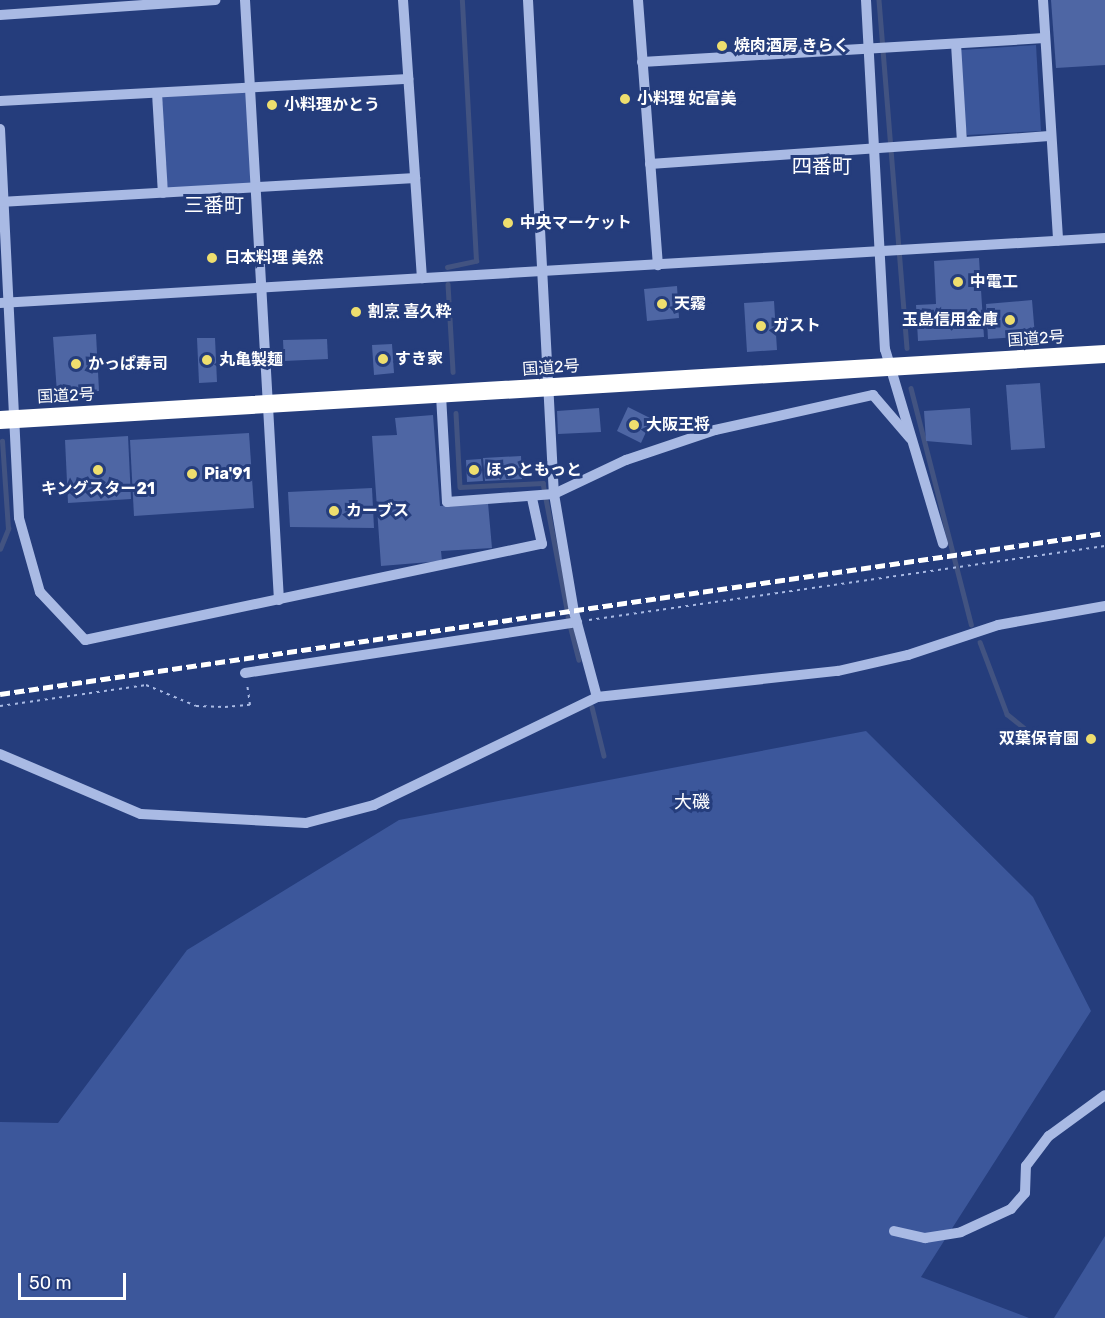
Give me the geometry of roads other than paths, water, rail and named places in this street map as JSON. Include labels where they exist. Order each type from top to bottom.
[{"type":"highway","name":"国道2号","points":[[8,419],[1105,354]]},
{"type":"street","points":[[0,15],[214,0]]},
{"type":"street","points":[[245,0],[264,287],[279,600]]},
{"type":"street","points":[[403,0],[422,278]]},
{"type":"street","points":[[0,129],[8,419],[19,518],[27,558],[40,592],[85,640],[542,544],[549,387],[545,271],[528,0]]},
{"type":"street","points":[[638,0],[658,265]]},
{"type":"street","points":[[866,0],[878,49],[883,251],[890,368],[943,544]]},
{"type":"street","points":[[1043,0],[1049,136],[1058,241]]},
{"type":"street","points":[[642,62],[1044,38]]},
{"type":"street","points":[[956,44],[962,142]]},
{"type":"street","points":[[0,101],[408,79]]},
{"type":"street","points":[[157,93],[163,193]]},
{"type":"street","points":[[650,164],[1049,136]]},
{"type":"street","points":[[2,201],[415,178]]},
{"type":"street","points":[[5,303],[1105,238]]},
{"type":"street","points":[[441,394],[447,502],[544,496],[626,460],[715,430],[873,394],[910,438]]},
{"type":"street","points":[[544,496],[571,623],[597,697]]},
{"type":"street","points":[[0,754],[141,814],[306,823],[374,805],[597,697],[838,670],[908,655],[998,625],[1105,606]]},
{"type":"street","points":[[245,673],[571,623]]},
{"type":"street","points":[[894,1231],[925,1239],[961,1232],[1011,1209],[1025,1193],[1026,1166],[1049,1136],[1105,1095]]},
{"type":"waterway","points":[[447,267],[476,261],[462,0]]},
{"type":"waterway","points":[[879,0],[907,348]]},
{"type":"waterway","points":[[448,284],[453,372]]},
{"type":"waterway","points":[[911,388],[971,624]]},
{"type":"waterway","points":[[456,413],[460,487],[543,483],[567,609]]},
{"type":"waterway","points":[[0,549],[8,529],[2,441]]},
{"type":"waterway","points":[[568,617],[579,660]]},
{"type":"waterway","points":[[980,642],[1007,714],[1027,730]]},
{"type":"waterway","points":[[592,707],[604,756]]},
{"type":"railway","points":[[0,694],[1105,533]]},
{"type":"place","name":"焼肉酒房 きらく","points":[[722,46]]},
{"type":"place","name":"小料理 妃富美","points":[[625,99]]},
{"type":"place","name":"小料理かとう","points":[[272,105]]},
{"type":"place","name":"中央マーケット","points":[[508,223]]},
{"type":"place","name":"日本料理 美然","points":[[212,258]]},
{"type":"place","name":"中電工","points":[[958,282]]},
{"type":"place","name":"天霧","points":[[662,304]]},
{"type":"place","name":"割烹 喜久粋","points":[[356,312]]},
{"type":"place","name":"玉島信用金庫","points":[[1010,320]]},
{"type":"place","name":"ガスト","points":[[761,326]]},
{"type":"place","name":"すき家","points":[[383,359]]},
{"type":"place","name":"丸亀製麺","points":[[207,360]]},
{"type":"place","name":"かっぱ寿司","points":[[76,364]]},
{"type":"place","name":"大阪王将","points":[[634,425]]},
{"type":"place","name":"キングスター21","points":[[98,470]]},
{"type":"place","name":"ほっともっと","points":[[474,470]]},
{"type":"place","name":"Pia'91","points":[[192,474]]},
{"type":"place","name":"カーブス","points":[[334,511]]},
{"type":"place","name":"双葉保育園","points":[[1091,739]]},
{"type":"district","name":"四番町","points":[[822,166]]},
{"type":"district","name":"三番町","points":[[214,205]]},
{"type":"district","name":"大磯","points":[[692,802]]}]
